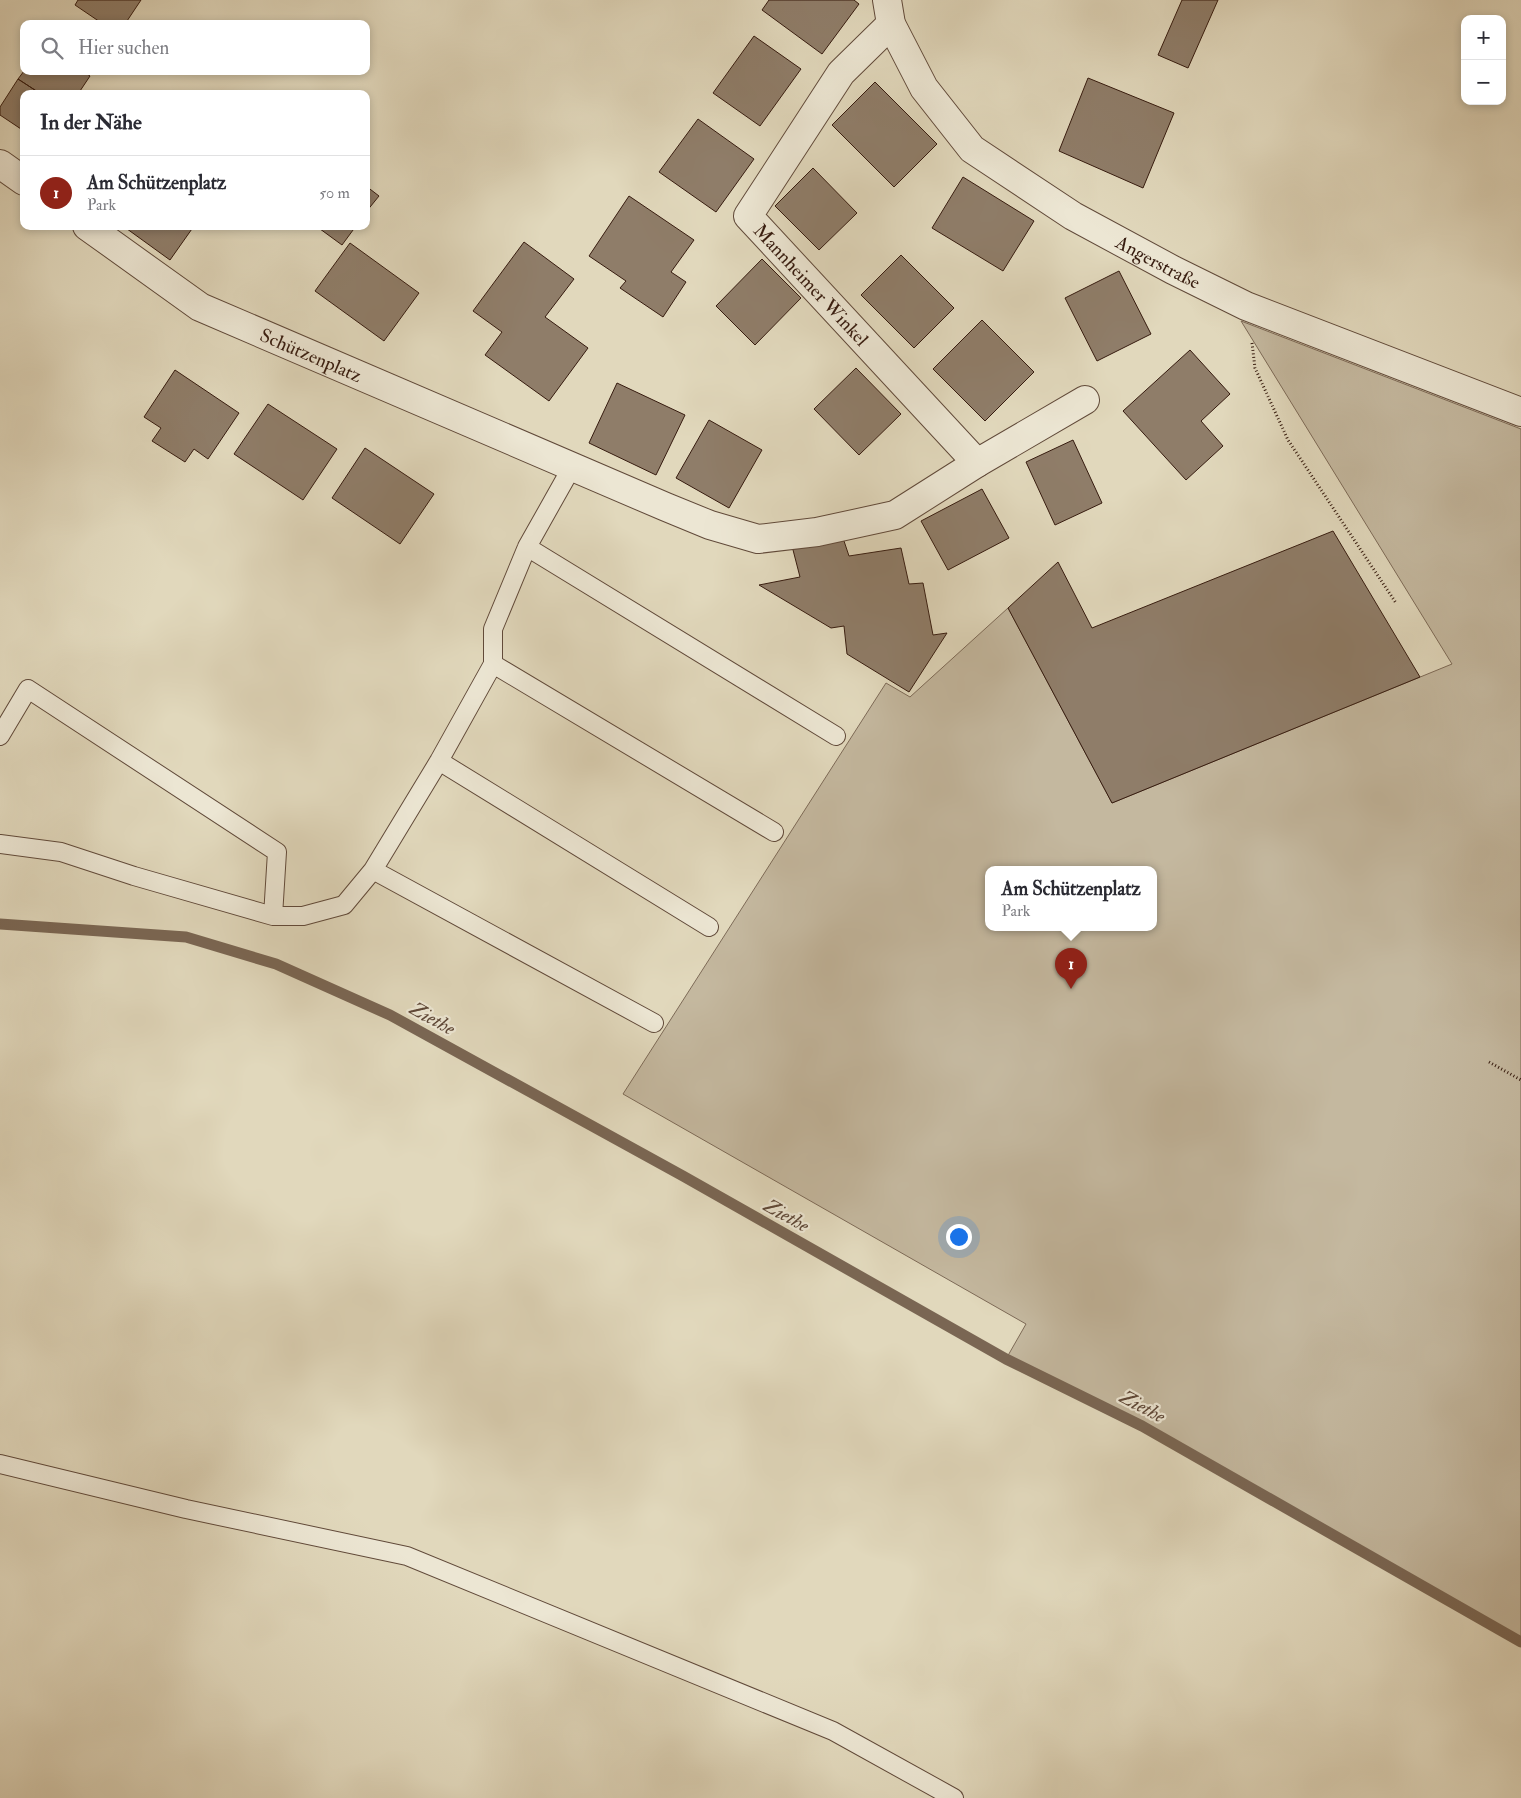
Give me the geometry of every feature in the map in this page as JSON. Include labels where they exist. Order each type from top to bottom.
[{"type":"street","name":"Angerstraße","points":[[889,12],[924,88],[972,149],[1074,216],[1173,270],[1246,306],[1521,412]]},
{"type":"street","name":"Mannheimer Winkel","points":[[889,12],[841,73],[748,216],[978,463]]},
{"type":"street","points":[[0,164],[20,178]]},
{"type":"street","name":"Schützenplatz","points":[[93,230],[200,307],[562,463]]},
{"type":"street","points":[[562,463],[710,525],[758,539],[817,532],[895,515],[978,463],[1085,400]]},
{"type":"lane","points":[[0,844],[62,852],[134,876],[273,916],[303,916],[344,905],[373,870],[439,761],[493,664],[493,629],[562,463]]},
{"type":"lane","points":[[527,547],[836,736]]},
{"type":"lane","points":[[493,664],[774,832]]},
{"type":"lane","points":[[0,736],[28,689],[277,852],[273,916]]},
{"type":"lane","points":[[439,761],[709,927]]},
{"type":"lane","points":[[373,870],[654,1023]]},
{"type":"lane","points":[[0,1464],[186,1509],[407,1556],[833,1731],[954,1798]]},
{"type":"path","points":[[1246,306],[1255,368],[1288,440],[1396,603]]},
{"type":"path","points":[[1488,1062],[1521,1080]]},
{"type":"shaded area","points":[[1241,321],[1521,429],[1521,1641],[1142,1426],[1006,1359],[1026,1324],[623,1094],[886,683],[910,697],[1008,608],[1112,803],[1452,664]]},
{"type":"building","points":[[78,0],[141,0],[128,20],[97,20],[75,5]]},
{"type":"building","points":[[769,0],[854,0],[859,4],[822,54],[762,10]]},
{"type":"building","points":[[1182,0],[1218,0],[1188,68],[1158,55]]},
{"type":"building","points":[[754,36],[801,69],[760,126],[713,93]]},
{"type":"building","points":[[21,75],[90,76],[81,90],[35,90],[18,79]]},
{"type":"building","points":[[1088,78],[1174,113],[1143,188],[1059,151]]},
{"type":"building","points":[[18,79],[35,90],[20,90],[20,128],[0,115],[0,107]]},
{"type":"building","points":[[875,82],[937,144],[894,187],[832,125]]},
{"type":"building","points":[[698,119],[754,159],[716,212],[659,172]]},
{"type":"building","points":[[813,168],[857,213],[819,250],[775,206]]},
{"type":"building","points":[[963,177],[1034,221],[1003,271],[932,228]]},
{"type":"building","points":[[370,189],[379,196],[370,207]]},
{"type":"building","points":[[629,196],[694,240],[671,272],[686,282],[663,317],[620,288],[626,281],[589,256]]},
{"type":"building","points":[[129,230],[191,230],[170,260]]},
{"type":"building","points":[[321,230],[353,230],[342,245]]},
{"type":"building","points":[[524,242],[574,279],[545,317],[588,348],[549,401],[485,355],[502,332],[473,311]]},
{"type":"building","points":[[350,243],[419,293],[384,341],[315,291]]},
{"type":"building","points":[[901,255],[954,308],[914,348],[861,295]]},
{"type":"building","points":[[762,259],[801,298],[755,345],[716,306]]},
{"type":"building","points":[[1119,271],[1151,334],[1097,361],[1065,298]]},
{"type":"building","points":[[982,320],[1034,372],[985,421],[933,369]]},
{"type":"building","points":[[1190,350],[1230,394],[1201,421],[1223,446],[1186,480],[1123,411]]},
{"type":"building","points":[[856,368],[901,414],[859,455],[814,409]]},
{"type":"building","points":[[175,370],[239,413],[208,459],[194,449],[185,462],[152,441],[161,428],[144,417]]},
{"type":"building","points":[[617,383],[685,415],[656,475],[589,443]]},
{"type":"building","points":[[268,404],[337,449],[303,500],[234,454]]},
{"type":"building","points":[[709,420],[762,450],[729,508],[676,478]]},
{"type":"building","points":[[1073,440],[1102,503],[1055,525],[1026,462]]},
{"type":"building","points":[[365,448],[434,494],[400,544],[332,498]]},
{"type":"building","points":[[982,489],[1009,538],[948,570],[921,521]]},
{"type":"building","points":[[1333,531],[1420,677],[1112,803],[1008,608],[1058,562],[1092,628]]},
{"type":"building","points":[[843,538],[849,556],[901,548],[909,584],[923,583],[933,635],[947,633],[909,692],[847,654],[844,626],[831,628],[759,585],[800,577],[792,546]]},
{"type":"waterway","name":"Ziethe","points":[[0,924],[186,937],[276,964],[390,1015],[683,1176],[1006,1359],[1142,1426],[1521,1642]]},
{"type":"place","name":"Am Schützenplatz","points":[[1071,989]]}]
